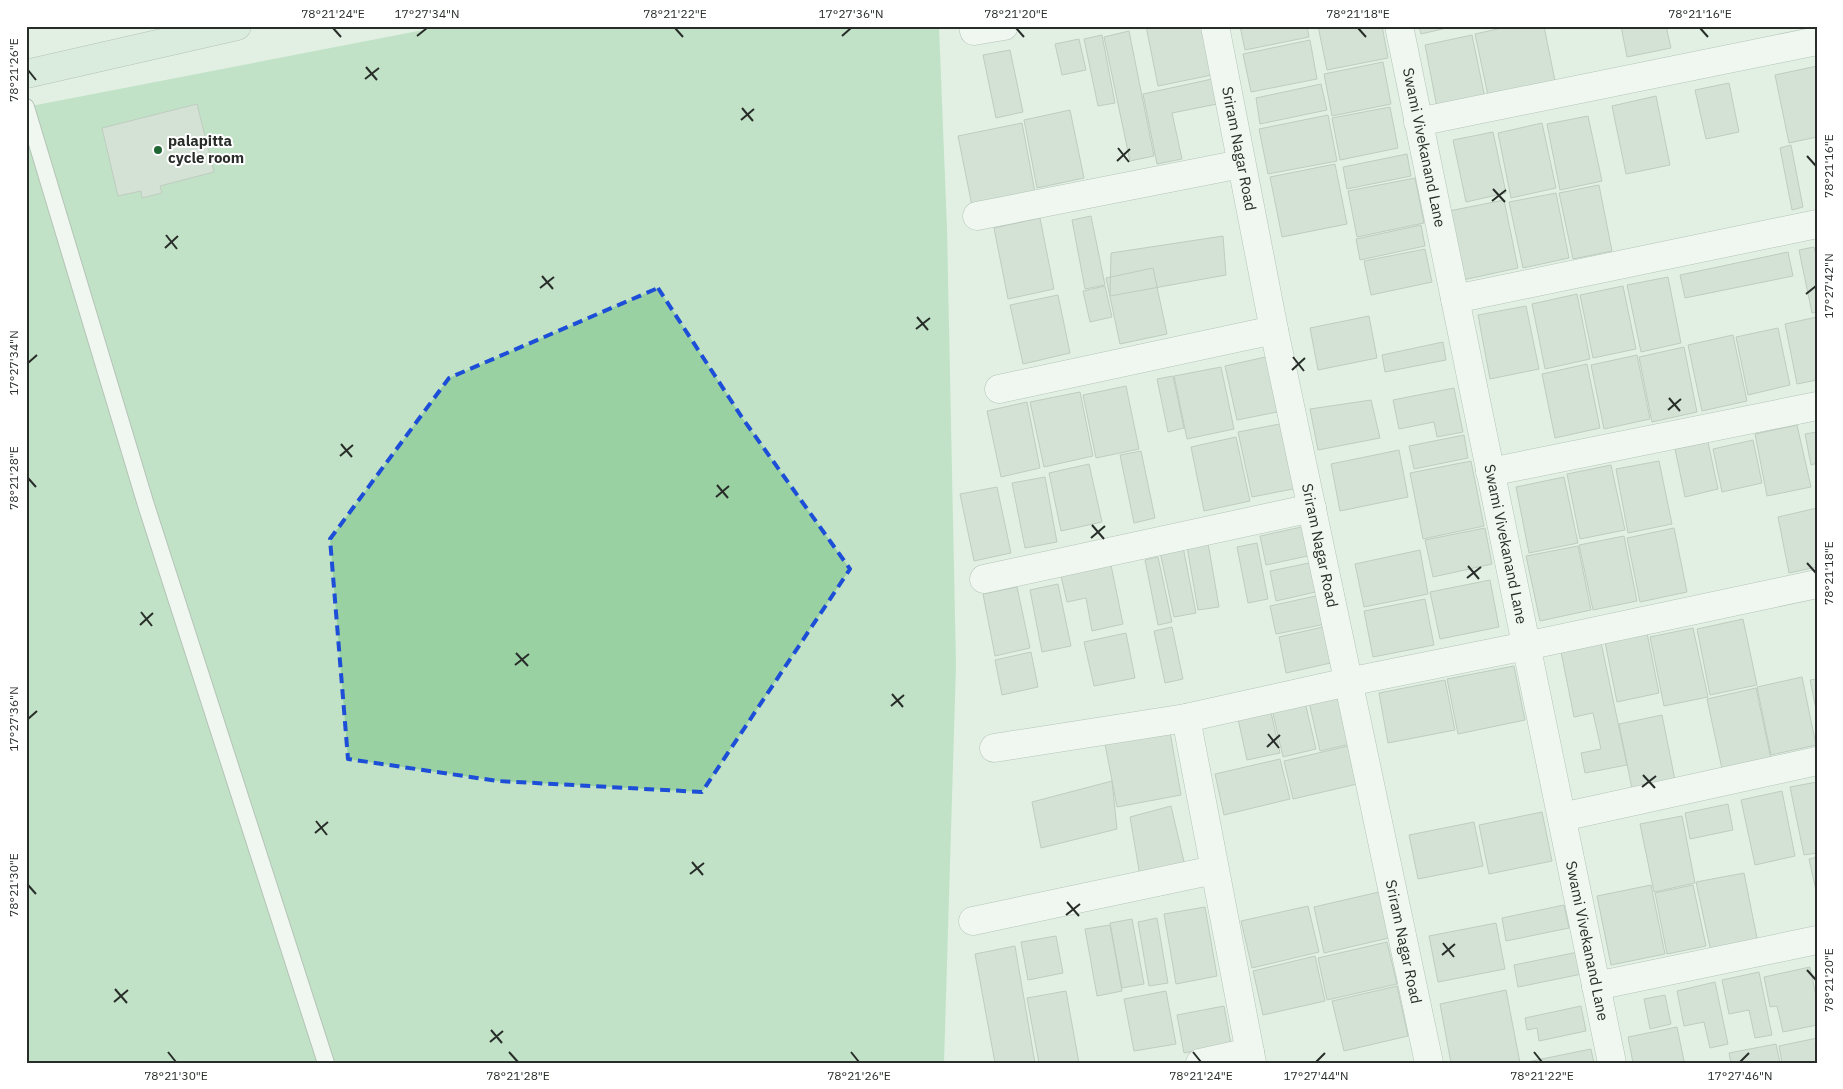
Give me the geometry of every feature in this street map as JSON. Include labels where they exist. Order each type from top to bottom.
[{"type":"main road","points":[[26,74],[237,26]]},
{"type":"street","points":[[974,32],[1004,26]]},
{"type":"street","name":"Sriram Nagar Road","points":[[1215,26],[1274,330],[1429,1063]]},
{"type":"street","name":"Swami Vivekanand Lane","points":[[1399,26],[1612,1063]]},
{"type":"street","points":[[1418,122],[1817,41]]},
{"type":"street","points":[[976,216],[1241,164]]},
{"type":"street","points":[[1455,298],[1817,224]]},
{"type":"street","points":[[999,389],[1274,330]]},
{"type":"street","points":[[1490,472],[1817,406]]},
{"type":"street","points":[[984,579],[1312,508]]},
{"type":"street","points":[[994,748],[1186,718],[1348,682],[1817,584]]},
{"type":"street","points":[[1186,718],[1251,1057],[1200,1063]]},
{"type":"street","points":[[1562,817],[1817,761]]},
{"type":"street","points":[[973,922],[1214,870]]},
{"type":"street","points":[[1596,986],[1817,940]]},
{"type":"lane","points":[[26,107],[146,505],[326,1063]]},
{"type":"highlighted area","points":[[658,288],[743,419],[850,569],[702,792],[498,781],[348,759],[330,539],[449,378]]},
{"type":"green space","points":[[444,26],[939,26],[947,229],[956,665],[944,1063],[26,1063],[26,107]]},
{"type":"building","points":[[1146,26],[1202,26],[1212,75],[1158,86]]},
{"type":"building","points":[[1240,26],[1307,26],[1309,37],[1245,50]]},
{"type":"building","points":[[1318,26],[1382,26],[1388,58],[1327,70]]},
{"type":"building","points":[[1419,26],[1455,26],[1421,34]]},
{"type":"building","points":[[1511,26],[1544,26],[1556,86],[1489,100],[1475,34]]},
{"type":"building","points":[[1621,26],[1666,26],[1671,48],[1627,57]]},
{"type":"building","points":[[1129,31],[1154,156],[1130,161],[1104,37]]},
{"type":"building","points":[[1102,35],[1115,103],[1098,106],[1084,39]]},
{"type":"building","points":[[1472,35],[1486,103],[1438,113],[1425,45]]},
{"type":"building","points":[[1079,39],[1086,70],[1062,75],[1055,44]]},
{"type":"building","points":[[1310,40],[1317,79],[1251,92],[1243,54]]},
{"type":"building","points":[[1010,50],[1023,112],[996,118],[983,55]]},
{"type":"building","points":[[1383,62],[1391,104],[1332,116],[1324,74]]},
{"type":"building","points":[[1817,66],[1817,137],[1789,143],[1775,75]]},
{"type":"building","points":[[1212,79],[1217,104],[1172,113],[1182,159],[1157,164],[1143,94]]},
{"type":"building","points":[[1729,83],[1739,132],[1706,139],[1695,90]]},
{"type":"building","points":[[1321,84],[1327,110],[1260,124],[1256,98]]},
{"type":"building","points":[[1656,96],[1670,165],[1626,174],[1612,106]]},
{"type":"building","name":"palapitta cycle room","points":[[197,104],[214,172],[160,186],[162,193],[142,198],[141,191],[118,196],[102,128]]},
{"type":"building","points":[[1390,107],[1398,148],[1340,160],[1332,118]]},
{"type":"building","points":[[1070,110],[1084,178],[1037,188],[1024,120]]},
{"type":"building","points":[[1328,115],[1337,161],[1268,174],[1259,129]]},
{"type":"building","points":[[1588,116],[1602,181],[1560,190],[1547,124]]},
{"type":"building","points":[[1022,123],[1035,192],[972,206],[958,136]]},
{"type":"building","points":[[1542,123],[1556,188],[1511,198],[1498,133]]},
{"type":"building","points":[[1493,132],[1506,193],[1466,202],[1453,140]]},
{"type":"building","points":[[1791,145],[1803,207],[1792,210],[1780,148]]},
{"type":"building","points":[[1407,154],[1411,176],[1347,189],[1343,167]]},
{"type":"building","points":[[1335,164],[1347,224],[1282,237],[1270,177]]},
{"type":"building","points":[[1415,178],[1424,223],[1357,237],[1348,191]]},
{"type":"building","points":[[1599,185],[1612,251],[1573,259],[1559,193]]},
{"type":"building","points":[[1556,193],[1569,258],[1523,268],[1509,202]]},
{"type":"building","points":[[1504,200],[1518,268],[1463,280],[1449,211]]},
{"type":"building","points":[[1091,216],[1105,285],[1085,289],[1072,220]]},
{"type":"building","points":[[1040,218],[1054,289],[1008,299],[994,228]]},
{"type":"building","points":[[1421,225],[1425,246],[1360,260],[1356,239]]},
{"type":"building","points":[[1223,236],[1226,275],[1110,296],[1111,253]]},
{"type":"building","points":[[1814,247],[1817,258],[1817,312],[1812,313],[1799,250]]},
{"type":"building","points":[[1425,249],[1432,282],[1371,295],[1364,261]]},
{"type":"building","points":[[1788,252],[1793,276],[1685,298],[1680,275]]},
{"type":"building","points":[[1153,268],[1167,334],[1120,344],[1106,278]]},
{"type":"building","points":[[1668,277],[1681,343],[1641,352],[1627,285]]},
{"type":"building","points":[[1105,286],[1112,317],[1090,322],[1083,291]]},
{"type":"building","points":[[1623,286],[1636,349],[1593,358],[1580,295]]},
{"type":"building","points":[[1577,294],[1590,359],[1545,369],[1532,304]]},
{"type":"building","points":[[1058,295],[1070,353],[1023,364],[1010,305]]},
{"type":"building","points":[[1526,306],[1539,369],[1490,379],[1478,315]]},
{"type":"building","points":[[1369,316],[1377,358],[1318,370],[1310,328]]},
{"type":"building","points":[[1817,317],[1817,380],[1797,384],[1785,324]]},
{"type":"building","points":[[1778,328],[1790,385],[1748,395],[1736,337]]},
{"type":"building","points":[[1733,335],[1747,401],[1702,411],[1688,345]]},
{"type":"building","points":[[1443,342],[1446,360],[1385,372],[1382,355]]},
{"type":"building","points":[[1684,347],[1697,412],[1652,422],[1639,357]]},
{"type":"building","points":[[1637,355],[1650,419],[1604,429],[1591,365]]},
{"type":"building","points":[[1270,356],[1282,411],[1237,420],[1225,366]]},
{"type":"building","points":[[1587,364],[1600,428],[1555,438],[1542,374]]},
{"type":"building","points":[[1221,367],[1234,429],[1187,439],[1174,376]]},
{"type":"building","points":[[1173,376],[1184,428],[1168,432],[1157,379]]},
{"type":"building","points":[[1126,386],[1139,449],[1096,458],[1083,395]]},
{"type":"building","points":[[1454,388],[1463,432],[1437,437],[1434,422],[1399,429],[1393,400]]},
{"type":"building","points":[[1080,392],[1093,456],[1044,467],[1030,402]]},
{"type":"building","points":[[1371,400],[1380,438],[1318,450],[1310,409]]},
{"type":"building","points":[[1027,402],[1040,468],[1001,477],[987,411]]},
{"type":"building","points":[[1285,423],[1298,488],[1252,497],[1238,432]]},
{"type":"building","points":[[1797,425],[1811,487],[1767,496],[1755,434]]},
{"type":"building","points":[[1817,432],[1817,463],[1811,465],[1805,434]]},
{"type":"building","points":[[1464,435],[1468,458],[1414,469],[1409,446]]},
{"type":"building","points":[[1236,437],[1250,501],[1204,511],[1191,447]]},
{"type":"building","points":[[1753,440],[1762,483],[1722,492],[1713,449]]},
{"type":"building","points":[[1708,442],[1718,489],[1685,497],[1675,449]]},
{"type":"building","points":[[1399,450],[1408,497],[1340,511],[1331,464]]},
{"type":"building","points":[[1141,451],[1155,518],[1134,523],[1120,455]]},
{"type":"building","points":[[1471,461],[1484,526],[1423,539],[1410,473]]},
{"type":"building","points":[[1659,461],[1672,524],[1628,533],[1616,469]]},
{"type":"building","points":[[1089,464],[1102,522],[1061,531],[1049,473]]},
{"type":"building","points":[[1611,465],[1625,530],[1580,539],[1567,474]]},
{"type":"building","points":[[1045,477],[1057,542],[1025,548],[1012,483]]},
{"type":"building","points":[[1564,477],[1578,543],[1529,553],[1516,487]]},
{"type":"building","points":[[997,487],[1011,553],[974,561],[960,494]]},
{"type":"building","points":[[1817,508],[1817,567],[1789,573],[1778,517]]},
{"type":"building","points":[[1306,526],[1312,555],[1266,565],[1260,536]]},
{"type":"building","points":[[1485,528],[1492,564],[1433,577],[1425,540]]},
{"type":"building","points":[[1674,528],[1687,592],[1640,602],[1627,538]]},
{"type":"building","points":[[1624,536],[1637,601],[1593,610],[1579,545]]},
{"type":"building","points":[[1208,543],[1219,607],[1198,610],[1187,547]]},
{"type":"building","points":[[1257,543],[1268,599],[1248,603],[1237,547]]},
{"type":"building","points":[[1578,546],[1591,610],[1540,621],[1526,556]]},
{"type":"building","points":[[1183,547],[1196,613],[1174,617],[1160,552]]},
{"type":"building","points":[[1420,550],[1428,594],[1364,607],[1355,564]]},
{"type":"building","points":[[1158,557],[1172,622],[1158,625],[1145,560]]},
{"type":"building","points":[[1314,562],[1320,591],[1276,601],[1270,571]]},
{"type":"building","points":[[1111,565],[1123,624],[1092,631],[1086,598],[1067,602],[1061,576]]},
{"type":"building","points":[[1490,580],[1499,627],[1440,639],[1430,592]]},
{"type":"building","points":[[1058,584],[1071,646],[1042,652],[1030,590]]},
{"type":"building","points":[[1017,587],[1030,648],[995,656],[983,594]]},
{"type":"building","points":[[1320,595],[1326,624],[1276,634],[1270,606]]},
{"type":"building","points":[[1425,599],[1434,645],[1373,657],[1364,611]]},
{"type":"building","points":[[1743,619],[1757,685],[1710,695],[1697,629]]},
{"type":"building","points":[[1327,626],[1335,662],[1286,673],[1279,637]]},
{"type":"building","points":[[1172,627],[1183,679],[1165,683],[1154,631]]},
{"type":"building","points":[[1646,628],[1659,693],[1617,702],[1604,637]]},
{"type":"building","points":[[1693,628],[1708,697],[1664,706],[1650,637]]},
{"type":"building","points":[[1126,633],[1135,678],[1094,686],[1084,642]]},
{"type":"building","points":[[1600,638],[1627,765],[1585,773],[1581,753],[1601,749],[1593,713],[1574,717],[1560,647]]},
{"type":"building","points":[[1031,652],[1038,687],[1002,695],[995,660]]},
{"type":"building","points":[[1514,666],[1525,720],[1458,734],[1447,679]]},
{"type":"building","points":[[1802,677],[1816,745],[1771,755],[1757,687]]},
{"type":"building","points":[[1817,679],[1817,714],[1810,680]]},
{"type":"building","points":[[1445,680],[1455,730],[1388,743],[1379,693]]},
{"type":"building","points":[[1756,688],[1771,759],[1722,769],[1707,699]]},
{"type":"building","points":[[1344,694],[1355,743],[1320,751],[1309,702]]},
{"type":"building","points":[[1305,702],[1316,749],[1283,757],[1272,709]]},
{"type":"building","points":[[1271,712],[1280,753],[1247,760],[1238,719]]},
{"type":"building","points":[[1662,715],[1675,780],[1632,789],[1619,724]]},
{"type":"building","points":[[1170,732],[1181,795],[1117,807],[1105,744]]},
{"type":"building","points":[[1348,746],[1357,784],[1293,799],[1284,761]]},
{"type":"building","points":[[1280,759],[1290,799],[1224,815],[1215,774]]},
{"type":"building","points":[[1112,781],[1117,829],[1041,848],[1032,802]]},
{"type":"building","points":[[1817,782],[1817,853],[1804,855],[1790,787]]},
{"type":"building","points":[[1782,791],[1795,856],[1755,865],[1741,800]]},
{"type":"building","points":[[1728,804],[1733,830],[1690,839],[1685,813]]},
{"type":"building","points":[[1171,806],[1185,866],[1140,876],[1130,817]]},
{"type":"building","points":[[1542,812],[1552,861],[1489,874],[1479,825]]},
{"type":"building","points":[[1682,816],[1695,883],[1654,892],[1640,824]]},
{"type":"building","points":[[1474,822],[1483,866],[1418,879],[1409,835]]},
{"type":"building","points":[[1817,857],[1817,895],[1809,859]]},
{"type":"building","points":[[1744,873],[1758,943],[1711,952],[1696,882]]},
{"type":"building","points":[[1651,885],[1665,954],[1611,965],[1597,896]]},
{"type":"building","points":[[1693,885],[1706,946],[1667,954],[1655,893]]},
{"type":"building","points":[[1379,892],[1389,938],[1324,953],[1314,907]]},
{"type":"building","points":[[1564,905],[1569,928],[1506,941],[1502,918]]},
{"type":"building","points":[[1308,906],[1319,952],[1252,968],[1241,921]]},
{"type":"building","points":[[1205,907],[1217,976],[1176,984],[1164,914]]},
{"type":"building","points":[[1157,918],[1168,983],[1149,986],[1138,922]]},
{"type":"building","points":[[1132,919],[1144,984],[1122,988],[1110,923]]},
{"type":"building","points":[[1496,923],[1505,969],[1438,982],[1429,936]]},
{"type":"building","points":[[1110,925],[1122,991],[1097,996],[1085,929]]},
{"type":"building","points":[[1056,936],[1063,973],[1028,980],[1021,942]]},
{"type":"building","points":[[1387,942],[1397,984],[1327,1000],[1318,958]]},
{"type":"building","points":[[1015,946],[1035,1063],[995,1063],[975,954]]},
{"type":"building","points":[[1578,952],[1582,974],[1518,987],[1514,965]]},
{"type":"building","points":[[1315,956],[1325,1001],[1263,1015],[1253,971]]},
{"type":"building","points":[[1810,967],[1817,1001],[1817,1025],[1783,1032],[1777,1006],[1770,1007],[1764,977]]},
{"type":"building","points":[[1759,972],[1772,1035],[1755,1038],[1749,1010],[1729,1014],[1722,980]]},
{"type":"building","points":[[1715,982],[1728,1044],[1710,1048],[1704,1022],[1684,1026],[1677,991]]},
{"type":"building","points":[[1397,986],[1408,1036],[1344,1051],[1332,1001]]},
{"type":"building","points":[[1506,990],[1520,1063],[1451,1063],[1440,1004]]},
{"type":"building","points":[[1066,991],[1079,1063],[1039,1063],[1027,998]]},
{"type":"building","points":[[1166,991],[1176,1044],[1134,1051],[1124,999]]},
{"type":"building","points":[[1665,995],[1671,1024],[1650,1029],[1644,999]]},
{"type":"building","points":[[1224,1006],[1231,1044],[1184,1053],[1177,1015]]},
{"type":"building","points":[[1581,1006],[1586,1031],[1539,1041],[1537,1028],[1527,1030],[1525,1018]]},
{"type":"building","points":[[1677,1027],[1684,1061],[1673,1063],[1633,1063],[1628,1037]]},
{"type":"building","points":[[1817,1038],[1817,1063],[1782,1063],[1779,1046]]},
{"type":"building","points":[[1776,1044],[1780,1063],[1731,1063],[1729,1053]]},
{"type":"building","points":[[1591,1049],[1594,1063],[1527,1063],[1527,1062]]},
{"type":"place","name":"palapitta cycle room","points":[[158,150]]}]
